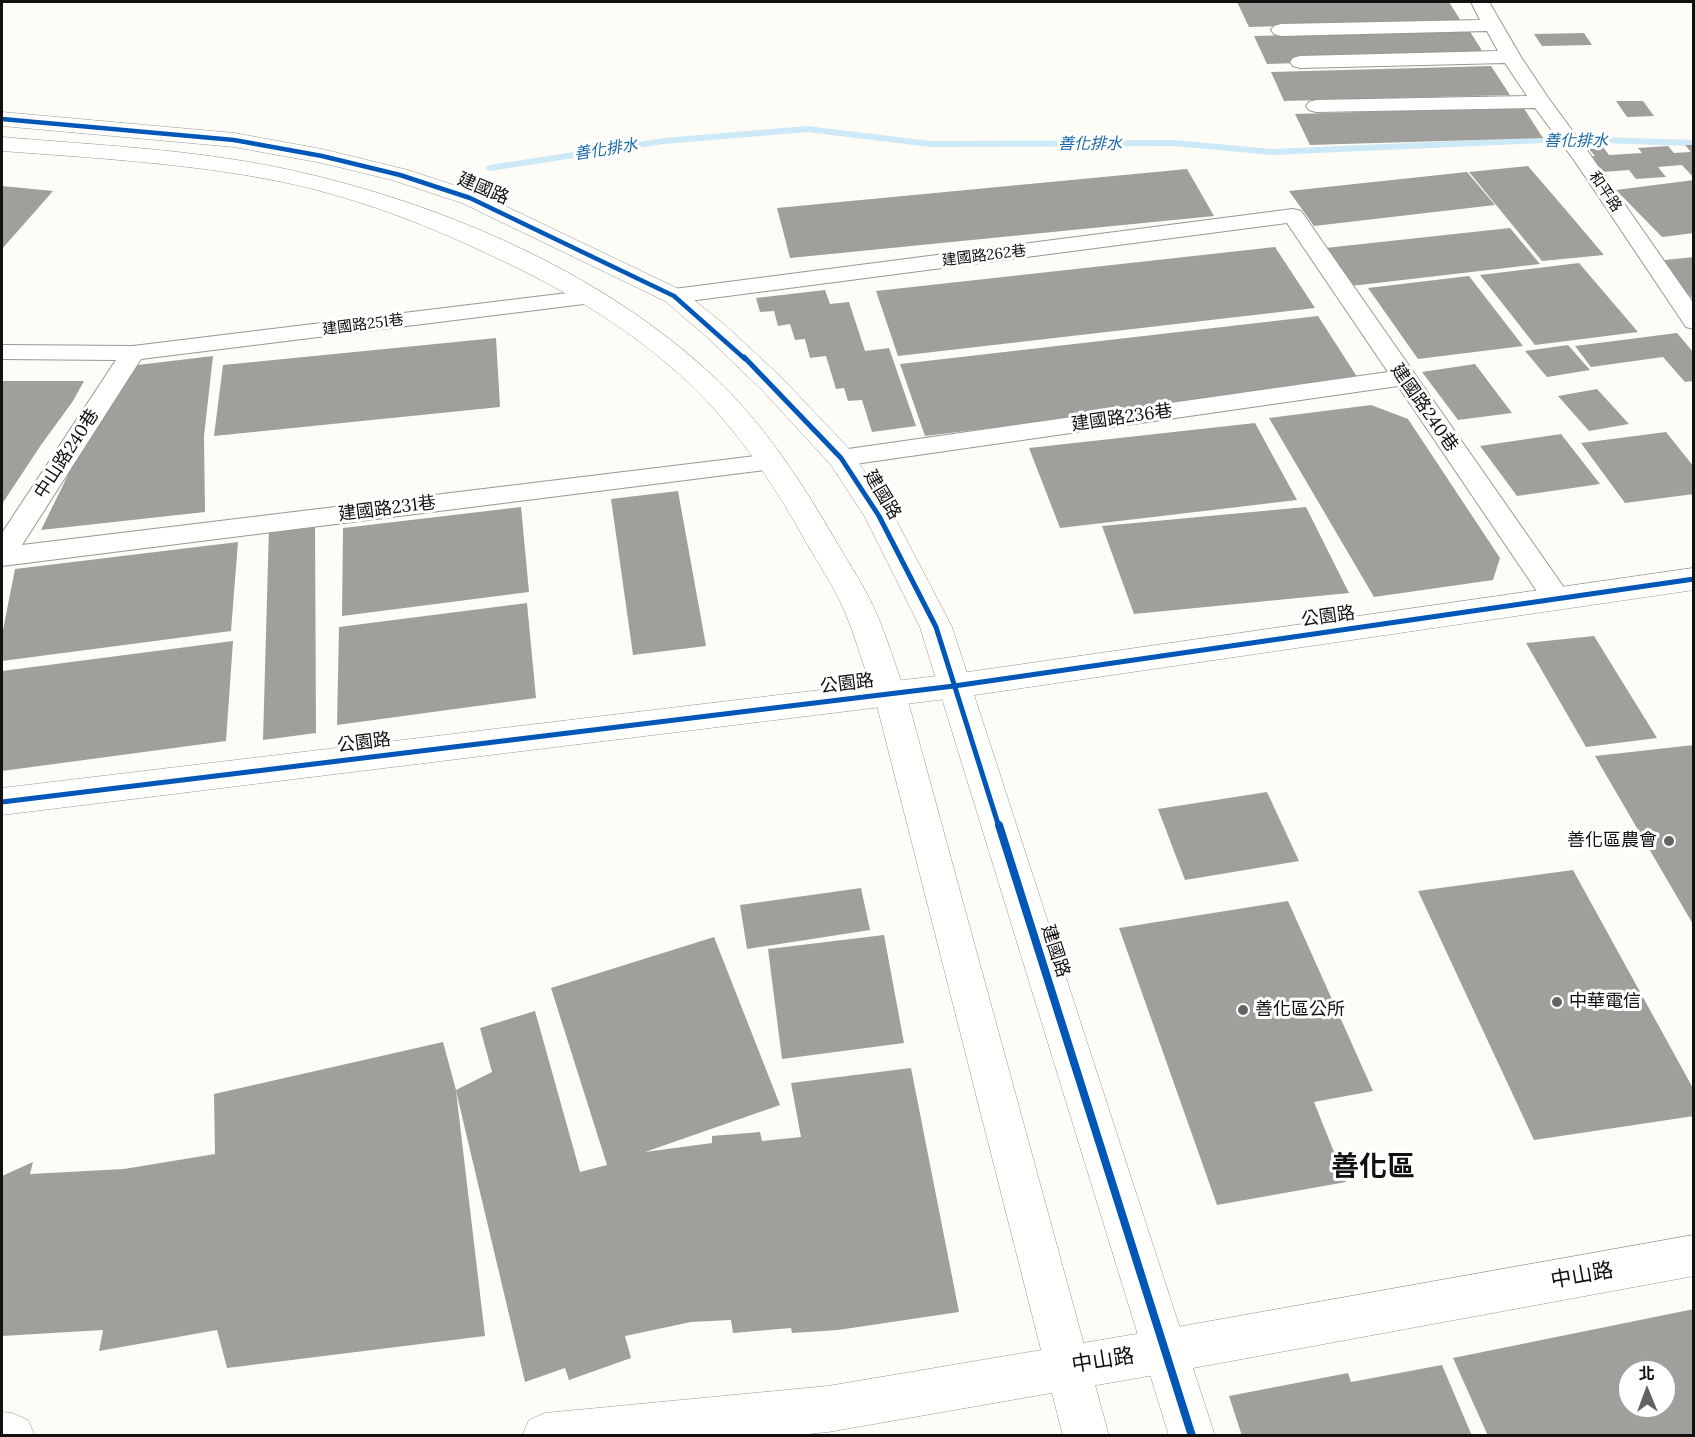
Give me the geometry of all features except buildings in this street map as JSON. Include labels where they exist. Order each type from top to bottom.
[{"type":"street","name":"建國路","points":[[2,119],[234,140],[322,156],[396,189],[424,215],[531,264],[592,297],[634,324],[707,386],[772,462],[806,515],[858,608],[890,694],[1086,1436]]},
{"type":"street","name":"建國路","points":[[2,144],[207,163],[251,169],[341,189],[438,186],[470,198],[674,296],[716,331],[772,384],[842,458],[879,516],[936,627],[1192,1436]]},
{"type":"street","name":"公園路","points":[[2,802],[954,686],[1694,579]]},
{"type":"street","name":"中山路","points":[[545,1436],[828,1409],[1166,1351],[1694,1255]]},
{"type":"street","points":[[2,1435],[12,1436]]},
{"type":"lane","name":"和平路","points":[[1480,2],[1511,57],[1541,102],[1582,157],[1694,322]]},
{"type":"lane","points":[[1281,30],[1493,25]]},
{"type":"lane","points":[[1300,62],[1511,57]]},
{"type":"lane","points":[[1316,106],[1541,102]]},
{"type":"lane","name":"建國路262巷","points":[[674,296],[1293,216]]},
{"type":"lane","name":"建國路240巷","points":[[1293,216],[1557,599]]},
{"type":"lane","name":"建國路251巷","points":[[2,352],[133,353],[592,297]]},
{"type":"lane","name":"中山路240巷","points":[[2,556],[133,353]]},
{"type":"lane","name":"建國路236巷","points":[[842,458],[1404,378]]},
{"type":"lane","name":"建國路231巷","points":[[2,556],[772,462]]},
{"type":"waterway","name":"善化排水","points":[[490,168],[664,141],[807,129],[930,144],[1174,143],[1272,152],[1567,139],[1694,143]]},
{"type":"cycle path","points":[[2,119],[234,140],[322,156],[400,175],[470,198],[674,296],[716,331],[772,384],[841,458],[879,516],[936,627],[1192,1436]]},
{"type":"cycle path","points":[[2,802],[954,686],[1694,579]]},
{"type":"place","name":"善化區農會","points":[[1669,841]]},
{"type":"place","name":"中華電信","points":[[1557,1002]]},
{"type":"place","name":"善化區公所","points":[[1243,1010]]},
{"type":"district","name":"善化區","points":[[1373,1168]]}]
